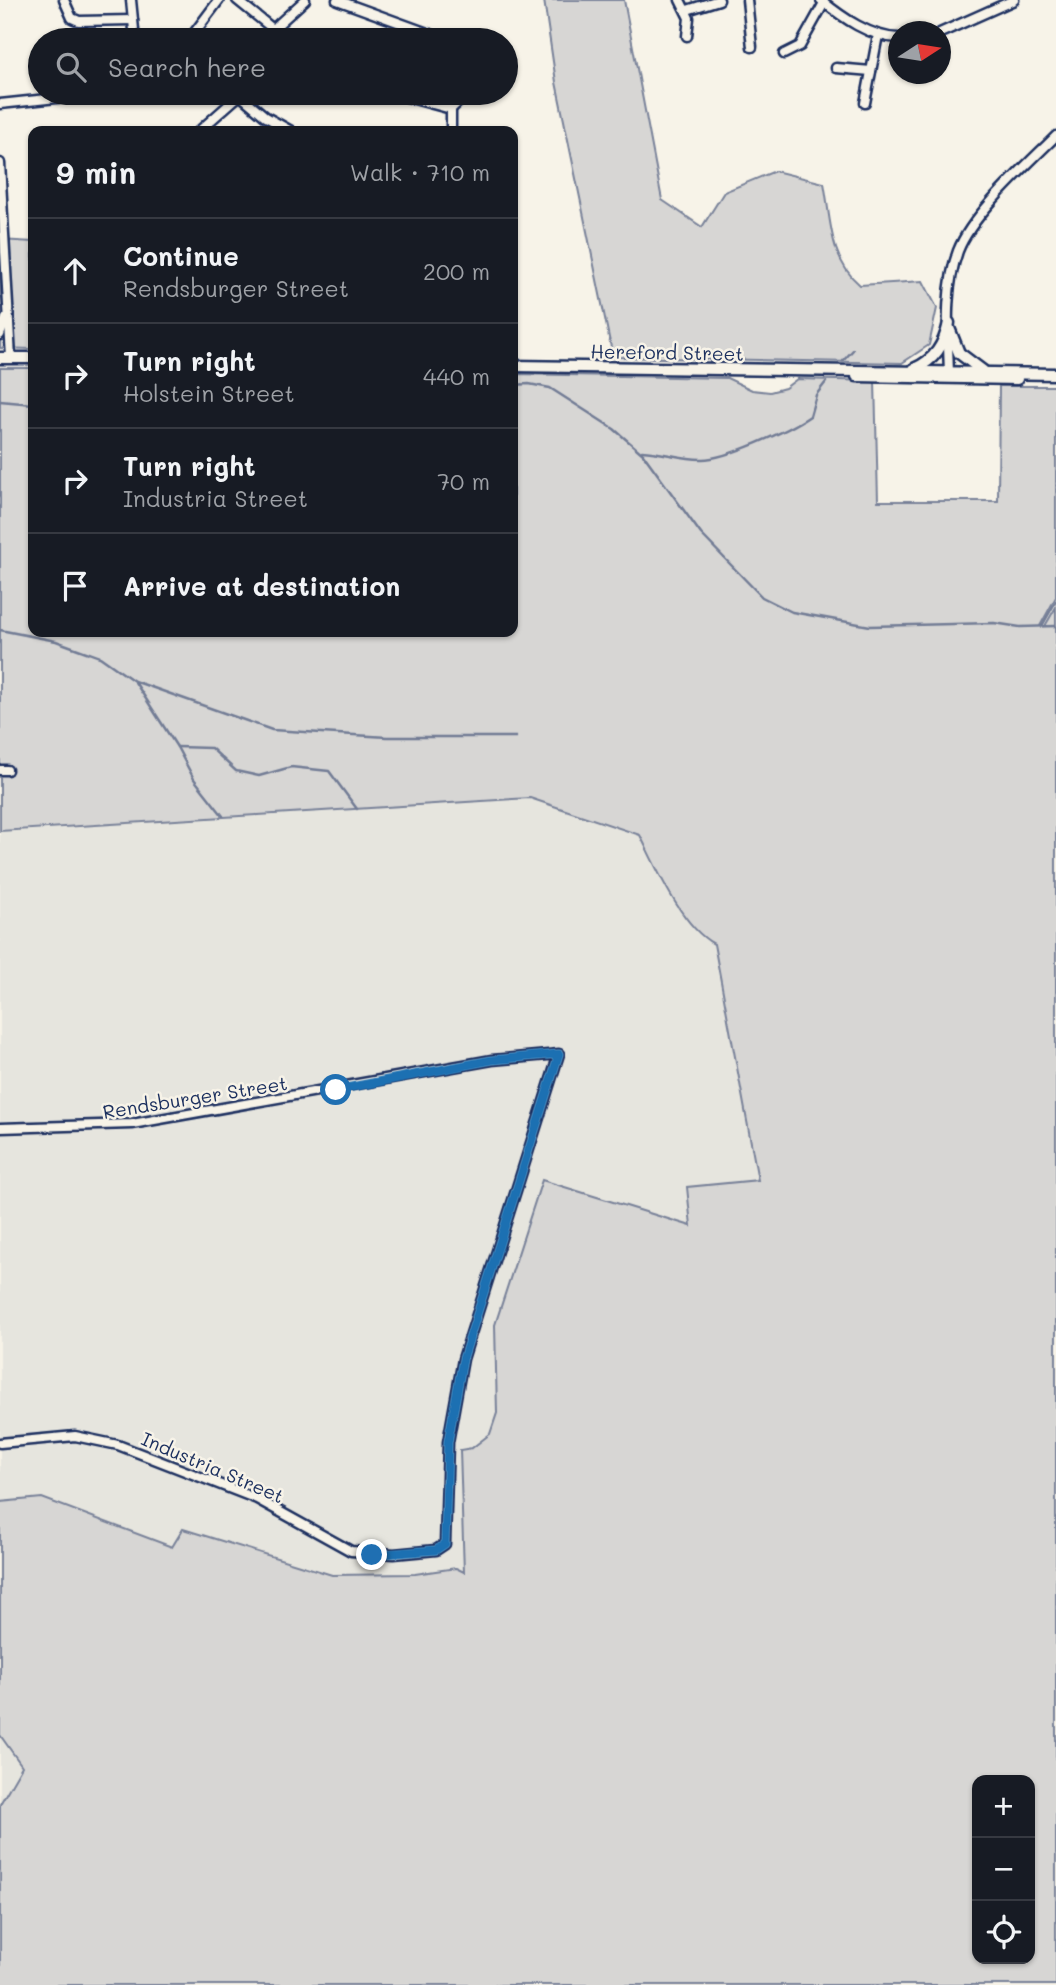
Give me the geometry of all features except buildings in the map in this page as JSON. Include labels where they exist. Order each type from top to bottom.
[{"type":"main road","points":[[907,371],[923,366],[935,355],[949,325]]},
{"type":"main road","points":[[949,325],[959,354],[987,373]]},
{"type":"main road","points":[[6,358],[28,358]]},
{"type":"main road","name":"Hereford Street","points":[[518,366],[1056,379]]},
{"type":"main road","name":"Hereford Street","points":[[820,372],[831,369],[907,371],[949,376],[987,373],[1056,374]]},
{"type":"street","points":[[64,0],[72,18],[79,21],[133,20]]},
{"type":"street","points":[[131,0],[134,28]]},
{"type":"street","points":[[197,28],[219,0]]},
{"type":"street","points":[[237,0],[272,28]]},
{"type":"street","points":[[274,28],[305,0]]},
{"type":"street","points":[[337,0],[414,28]]},
{"type":"street","points":[[680,0],[687,10],[687,36]]},
{"type":"street","points":[[687,10],[719,0]]},
{"type":"street","points":[[747,0],[752,47]]},
{"type":"street","points":[[951,28],[1014,0]]},
{"type":"street","points":[[784,54],[800,46],[822,1],[878,35],[888,36]]},
{"type":"street","points":[[865,103],[878,35]]},
{"type":"street","points":[[836,68],[871,71]]},
{"type":"street","points":[[0,104],[28,101]]},
{"type":"street","points":[[205,126],[229,105]]},
{"type":"street","points":[[253,105],[282,126]]},
{"type":"street","points":[[436,105],[451,109]]},
{"type":"street","points":[[451,126],[451,109],[455,105]]},
{"type":"street","points":[[949,376],[951,275],[962,242],[985,212],[1056,136]]},
{"type":"street","points":[[0,163],[6,239],[6,358]]},
{"type":"street","points":[[0,335],[7,314]]},
{"type":"street","name":"Rendsburger Street","points":[[0,1128],[132,1124],[492,1060],[559,1054],[463,1359],[448,1442],[445,1544]]},
{"type":"street","name":"Industria Street","points":[[0,1443],[75,1436],[118,1445],[257,1499],[351,1551],[394,1554],[436,1550],[445,1544]]},
{"type":"shaded area","points":[[544,0],[624,0],[662,200],[702,227],[724,192],[775,171],[824,183],[837,251],[850,275],[860,285],[923,281],[937,308],[929,345],[902,363],[613,357],[556,82]]},
{"type":"shaded area","points":[[0,240],[28,242],[28,349],[0,348]]},
{"type":"shaded area","points":[[0,368],[28,368],[28,637],[518,637],[518,374],[727,378],[752,390],[770,392],[785,388],[797,379],[875,381],[878,501],[998,501],[999,386],[1056,386],[1056,597],[1040,626],[1045,626],[1056,607],[1056,1985],[0,1985],[0,1804],[22,1766],[0,1735],[0,1502],[42,1498],[172,1547],[183,1529],[332,1575],[415,1574],[456,1568],[464,1572],[460,1450],[472,1448],[490,1434],[497,1413],[495,1325],[542,1180],[691,1226],[687,1187],[758,1180],[714,944],[691,924],[680,910],[640,835],[530,798],[0,831]]},
{"type":"shaded area","points":[[530,798],[640,835],[669,892],[714,944],[758,1180],[687,1187],[691,1226],[542,1180],[495,1325],[497,1413],[490,1434],[472,1448],[460,1450],[465,1573],[456,1568],[415,1574],[332,1575],[184,1530],[172,1548],[42,1498],[0,1502],[0,831]]},
{"type":"shaded area","points":[[0,1735],[23,1766],[0,1804]]},
{"type":"waterway","points":[[843,361],[853,350]]},
{"type":"waterway","points":[[642,451],[701,459],[740,450],[810,416],[816,395],[826,382]]},
{"type":"waterway","points":[[518,385],[550,388],[614,429],[643,454],[701,534],[762,597],[792,612],[870,626],[994,623],[1020,627],[1056,626]]},
{"type":"waterway","points":[[0,401],[28,404]]},
{"type":"waterway","points":[[1042,626],[1056,601]]},
{"type":"waterway","points":[[0,630],[28,636]]},
{"type":"waterway","points":[[36,637],[56,641],[100,657],[134,681],[272,730],[387,737],[516,737]]},
{"type":"waterway","points":[[135,682],[177,747],[194,779],[223,816]]},
{"type":"waterway","points":[[177,747],[211,748],[236,771],[259,776],[291,767],[329,771],[357,809]]},
{"type":"route","points":[[336,1090],[492,1060],[559,1054],[463,1359],[448,1442],[445,1544],[436,1550],[372,1555]]}]
